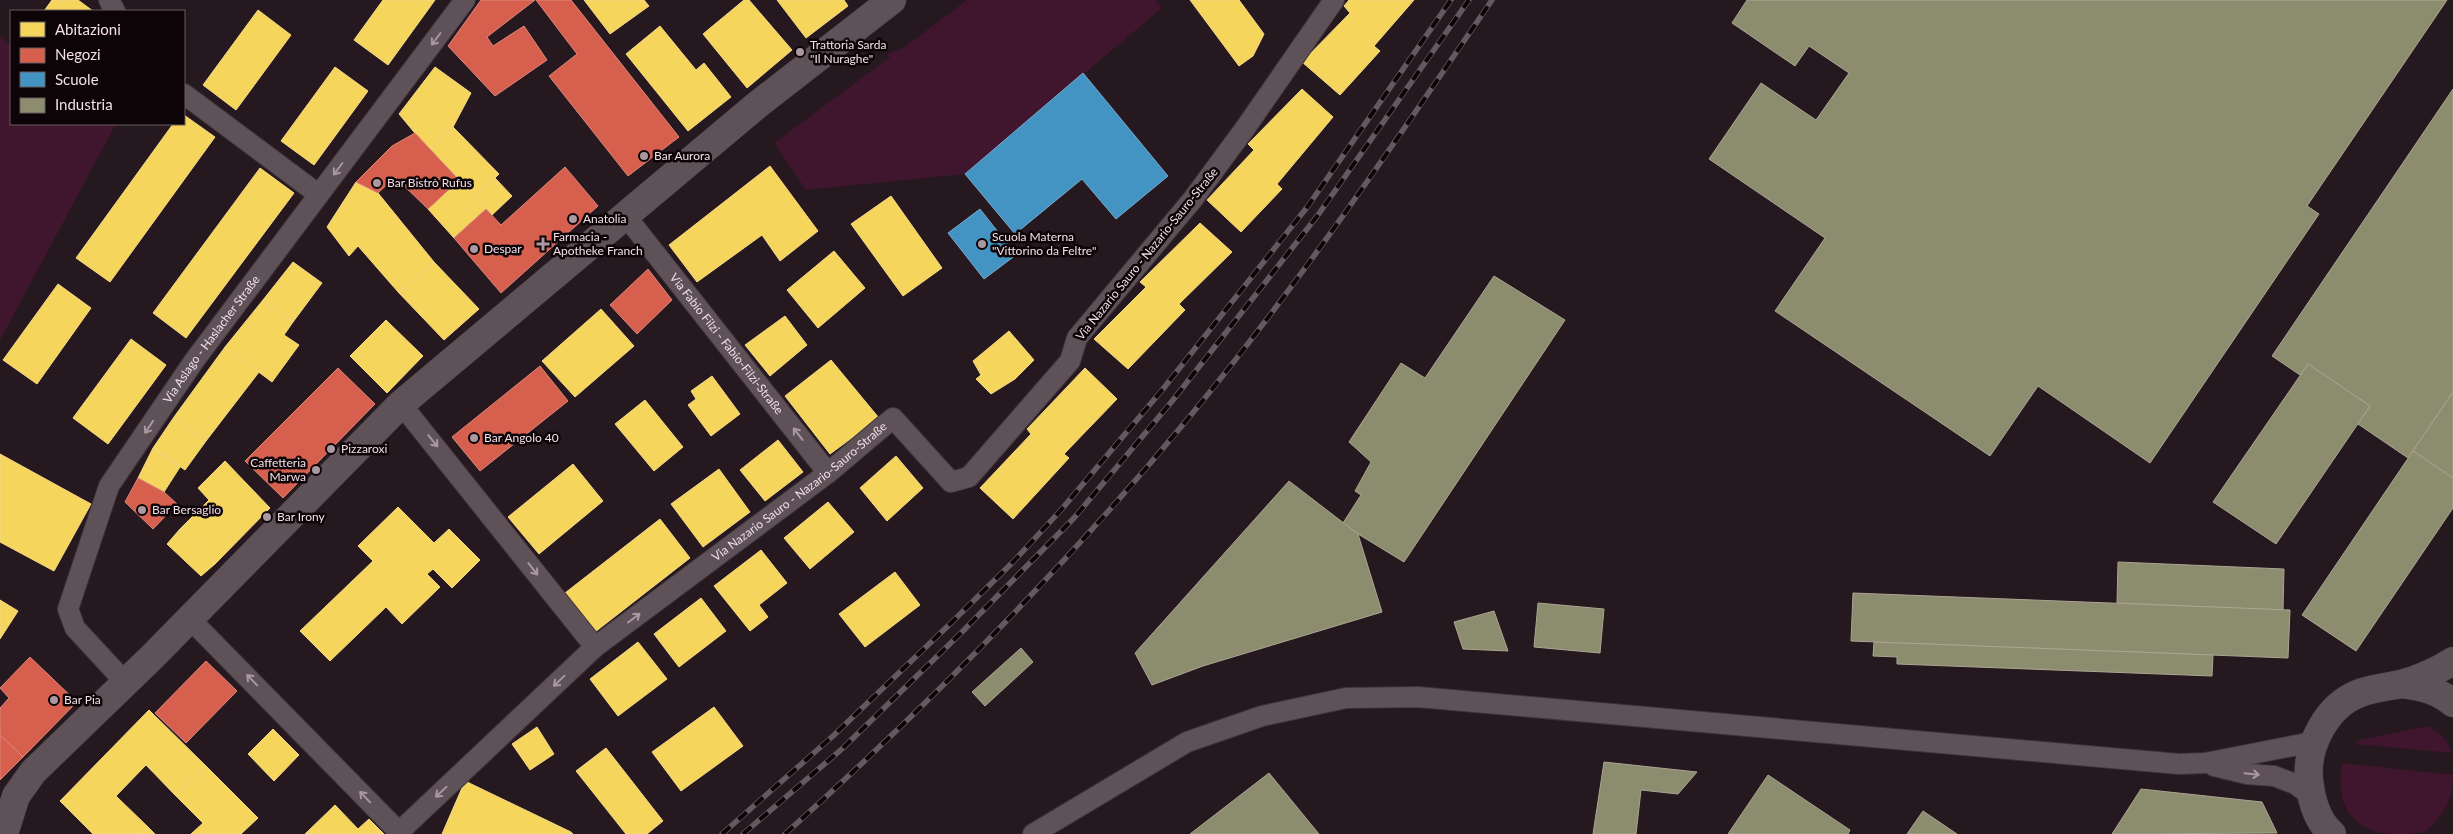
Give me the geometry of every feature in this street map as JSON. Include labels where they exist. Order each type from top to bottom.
[{"type":"street","name":"Via Aslago - Haslacher Straße","points":[[124,681],[75,628],[68,609],[109,486],[194,361],[465,0]]},
{"type":"street","name":"Via Nazario Sauro - Nazario-Sauro-Straße","points":[[189,618],[399,832],[595,648],[828,473],[893,418],[952,482],[969,477],[1070,361],[1077,338],[1193,199],[1334,0]]},
{"type":"street","points":[[4,834],[16,796],[33,772],[124,681],[152,657],[401,404],[876,5]]},
{"type":"street","points":[[185,95],[318,194]]},
{"type":"street","name":"Via Fabio Filzi - Fabio-Filzi-Straße","points":[[624,215],[828,473]]},
{"type":"street","points":[[401,404],[595,648]]},
{"type":"street","points":[[2330,833],[2316,811],[2310,794],[2308,768],[2314,742],[2334,710],[2359,693],[2401,684],[2436,672],[2453,661]]},
{"type":"street","points":[[2401,684],[2423,687],[2445,697],[2453,703]]},
{"type":"street","points":[[1033,834],[1187,742],[1262,716],[1346,698],[1428,698],[2179,764],[2205,763],[2314,742]]},
{"type":"street","points":[[2205,763],[2247,774],[2274,776],[2295,784],[2310,794]]},
{"type":"shaded area","points":[[967,0],[1155,0],[1162,8],[965,174],[806,190],[774,143],[890,57],[887,54],[903,48]]},
{"type":"shaded area","points":[[0,37],[10,44],[10,125],[115,125],[0,340]]},
{"type":"shaded area","points":[[2428,726],[2443,737],[2452,753],[2355,744],[2359,740]]},
{"type":"shaded area","points":[[2342,763],[2453,775],[2450,799],[2441,815],[2426,831],[2396,834],[2381,833],[2368,829],[2350,814],[2344,803],[2341,791]]},
{"type":"building: Abitazioni","points":[[52,0],[78,0],[92,10],[45,10]]},
{"type":"building: Abitazioni","points":[[383,0],[435,0],[388,65],[354,40]]},
{"type":"building: Abitazioni","points":[[584,0],[644,0],[649,6],[610,34]]},
{"type":"building: Abitazioni","points":[[744,0],[749,0],[792,50],[747,88],[703,34]]},
{"type":"building: Abitazioni","points":[[777,0],[844,0],[848,6],[806,38]]},
{"type":"building: Abitazioni","points":[[1190,0],[1239,0],[1264,34],[1253,56],[1239,66]]},
{"type":"building: Abitazioni","points":[[1349,0],[1414,0],[1374,46],[1380,51],[1340,95],[1302,62],[1350,13],[1344,6]]},
{"type":"building: Abitazioni","points":[[258,10],[291,35],[236,110],[203,85]]},
{"type":"building: Abitazioni","points":[[660,26],[696,70],[704,63],[731,97],[688,131],[626,54]]},
{"type":"building: Abitazioni","points":[[335,67],[368,91],[314,165],[281,141]]},
{"type":"building: Abitazioni","points":[[435,67],[471,93],[453,127],[429,150],[399,114]]},
{"type":"building: Abitazioni","points":[[1302,89],[1333,117],[1277,184],[1282,189],[1241,232],[1207,200],[1254,150],[1248,144]]},
{"type":"building: Abitazioni","points":[[185,116],[215,137],[110,282],[76,258],[172,125],[185,125]]},
{"type":"building: Abitazioni","points":[[453,127],[499,174],[475,197],[429,150]]},
{"type":"building: Abitazioni","points":[[770,166],[818,231],[780,261],[762,235],[697,282],[669,245]]},
{"type":"building: Abitazioni","points":[[260,168],[294,193],[186,338],[153,313]]},
{"type":"building: Abitazioni","points":[[495,178],[512,196],[492,215],[475,197]]},
{"type":"building: Abitazioni","points":[[459,180],[486,209],[454,238],[428,209]]},
{"type":"building: Abitazioni","points":[[356,182],[378,193],[434,262],[399,293],[358,246],[349,256],[327,227]]},
{"type":"building: Abitazioni","points":[[891,196],[942,268],[903,296],[851,224]]},
{"type":"building: Abitazioni","points":[[1200,223],[1232,252],[1179,304],[1185,310],[1128,369],[1094,339],[1146,287],[1140,282]]},
{"type":"building: Abitazioni","points":[[834,251],[865,288],[818,328],[787,290]]},
{"type":"building: Abitazioni","points":[[293,262],[322,283],[293,322],[263,300]]},
{"type":"building: Abitazioni","points":[[434,262],[479,309],[444,340],[399,293]]},
{"type":"building: Abitazioni","points":[[58,284],[91,308],[37,384],[3,360]]},
{"type":"building: Abitazioni","points":[[263,300],[293,322],[284,335],[299,345],[272,382],[225,347]]},
{"type":"building: Abitazioni","points":[[601,309],[634,346],[575,397],[542,361]]},
{"type":"building: Abitazioni","points":[[785,316],[807,345],[770,376],[745,345]]},
{"type":"building: Abitazioni","points":[[386,320],[423,356],[387,393],[350,356]]},
{"type":"building: Abitazioni","points":[[1009,331],[1034,360],[1015,379],[991,394],[976,379],[981,375],[973,361]]},
{"type":"building: Abitazioni","points":[[131,339],[166,365],[108,444],[73,418]]},
{"type":"building: Abitazioni","points":[[225,347],[259,372],[206,441],[174,417]]},
{"type":"building: Abitazioni","points":[[831,360],[879,418],[830,454],[785,396]]},
{"type":"building: Abitazioni","points":[[1085,368],[1117,399],[1064,454],[1069,458],[1013,519],[980,488],[1031,434],[1027,429]]},
{"type":"building: Abitazioni","points":[[712,376],[740,414],[711,436],[688,405],[696,399],[691,391]]},
{"type":"building: Abitazioni","points":[[645,400],[683,447],[654,471],[615,424]]},
{"type":"building: Abitazioni","points":[[174,417],[206,441],[185,470],[153,448]]},
{"type":"building: Abitazioni","points":[[778,440],[803,472],[765,501],[740,470]]},
{"type":"building: Abitazioni","points":[[153,448],[180,467],[164,492],[138,478]]},
{"type":"building: Abitazioni","points":[[0,454],[91,504],[54,571],[0,542]]},
{"type":"building: Abitazioni","points":[[896,456],[923,488],[887,521],[860,488]]},
{"type":"building: Abitazioni","points":[[225,461],[270,508],[215,564],[180,529],[209,500],[198,488]]},
{"type":"building: Abitazioni","points":[[573,464],[603,501],[539,554],[508,517]]},
{"type":"building: Abitazioni","points":[[719,469],[750,512],[703,547],[671,504]]},
{"type":"building: Abitazioni","points":[[828,502],[854,532],[810,569],[784,538]]},
{"type":"building: Abitazioni","points":[[398,507],[434,543],[449,529],[480,560],[452,588],[433,569],[427,574],[440,587],[402,624],[386,607],[330,661],[300,631],[373,561],[358,546]]},
{"type":"building: Abitazioni","points":[[660,519],[690,558],[595,632],[565,593]]},
{"type":"building: Abitazioni","points":[[180,529],[215,564],[201,576],[167,544]]},
{"type":"building: Abitazioni","points":[[761,550],[787,583],[759,605],[768,617],[750,631],[714,586]]},
{"type":"building: Abitazioni","points":[[895,572],[920,605],[865,647],[839,614]]},
{"type":"building: Abitazioni","points":[[701,598],[726,631],[679,667],[654,634]]},
{"type":"building: Abitazioni","points":[[0,600],[18,611],[0,639]]},
{"type":"building: Abitazioni","points":[[638,642],[667,679],[618,716],[590,679]]},
{"type":"building: Abitazioni","points":[[714,707],[743,746],[681,791],[652,752]]},
{"type":"building: Abitazioni","points":[[149,710],[206,766],[175,795],[146,765],[116,796],[148,827],[141,834],[93,834],[60,801]]},
{"type":"building: Abitazioni","points":[[537,727],[554,754],[530,770],[512,744]]},
{"type":"building: Abitazioni","points":[[273,729],[299,755],[274,781],[248,754]]},
{"type":"building: Abitazioni","points":[[606,748],[663,821],[647,834],[626,834],[576,771]]},
{"type":"building: Abitazioni","points":[[206,766],[258,818],[241,834],[191,834],[203,823],[175,795]]},
{"type":"building: Abitazioni","points":[[465,781],[571,832],[573,834],[442,834]]},
{"type":"building: Abitazioni","points":[[335,805],[358,829],[369,819],[384,834],[305,834]]},
{"type":"building: Abitazioni","points":[[148,827],[155,834],[141,834]]},
{"type":"building: Negozi","points":[[481,0],[535,0],[487,37],[493,46],[524,26],[547,60],[495,96],[448,46]]},
{"type":"building: Negozi","points":[[536,0],[571,0],[679,137],[628,176],[549,76],[577,54]]},
{"type":"building: Negozi","points":[[415,133],[459,180],[428,209],[395,177],[378,193],[356,182],[392,146]]},
{"type":"building: Negozi","points":[[565,167],[598,206],[501,293],[454,238],[486,209],[501,225]]},
{"type":"building: Negozi","points":[[648,269],[672,300],[637,334],[610,305]]},
{"type":"building: Negozi","points":[[540,366],[568,401],[480,471],[452,437]]},
{"type":"building: Negozi","points":[[338,368],[375,404],[283,498],[245,461]]},
{"type":"building: Negozi","points":[[138,478],[164,492],[177,504],[153,529],[125,502]]},
{"type":"building: Negozi","points":[[30,657],[77,702],[23,757],[0,735],[0,708],[9,698],[0,688]]},
{"type":"building: Negozi","points":[[206,661],[237,691],[186,743],[155,713]]},
{"type":"building: Negozi","points":[[0,735],[23,757],[0,780]]},
{"type":"building: Scuole","points":[[1083,73],[1168,176],[1116,219],[1082,179],[1015,234],[965,174]]},
{"type":"building: Scuole","name":"Scuola Materna \"Vittorino da Feltre\"","points":[[980,209],[1016,255],[984,279],[948,233]]},
{"type":"building: Industria","points":[[1747,0],[2447,0],[2307,206],[2319,214],[2150,463],[2038,386],[1990,456],[1775,311],[1825,238],[1709,159],[1761,83],[1816,120],[1849,73],[1809,46],[1795,66],[1732,23]]},
{"type":"building: Industria","points":[[2453,89],[2453,392],[2408,458],[2358,424],[2370,406],[2308,364],[2300,375],[2272,356]]},
{"type":"building: Industria","points":[[1494,276],[1565,320],[1404,562],[1343,523],[1361,495],[1355,491],[1371,462],[1349,442],[1401,363],[1425,378]]},
{"type":"building: Industria","points":[[2308,364],[2370,406],[2276,544],[2213,502]]},
{"type":"building: Industria","points":[[2453,392],[2453,478],[2413,451]]},
{"type":"building: Industria","points":[[2413,451],[2453,478],[2453,508],[2356,651],[2302,615]]},
{"type":"building: Industria","points":[[1289,481],[1358,534],[1382,612],[1203,666],[1152,685],[1135,653]]},
{"type":"building: Industria","points":[[2118,562],[2284,569],[2283,610],[2117,603]]},
{"type":"building: Industria","points":[[1853,593],[2290,610],[2288,658],[1851,641]]},
{"type":"building: Industria","points":[[1538,603],[1604,609],[1600,653],[1534,647]]},
{"type":"building: Industria","points":[[1494,611],[1508,651],[1463,649],[1454,622]]},
{"type":"building: Industria","points":[[1874,642],[2213,655],[2212,676],[1897,664],[1897,657],[1873,656]]},
{"type":"building: Industria","points":[[1021,648],[1033,662],[985,706],[972,692]]},
{"type":"building: Industria","points":[[1604,762],[1697,772],[1678,794],[1641,790],[1636,834],[1593,834]]},
{"type":"building: Industria","points":[[1269,773],[1319,834],[1190,834]]},
{"type":"building: Industria","points":[[1768,775],[1850,830],[1848,834],[1728,834]]},
{"type":"building: Industria","points":[[2141,789],[2262,802],[2277,833],[2112,834]]},
{"type":"building: Industria","points":[[1923,811],[1957,834],[1907,834]]},
{"type":"railway","points":[[722,834],[833,736],[1014,561],[1061,510],[1163,389],[1308,206],[1451,0]]},
{"type":"railway","points":[[743,834],[843,748],[962,632],[1074,518],[1173,400],[1318,215],[1469,0]]},
{"type":"railway","points":[[785,834],[945,684],[1046,579],[1144,471],[1231,365],[1309,263],[1492,0]]},
{"type":"place","name":"Trattoria Sarda \"Il Nuraghe\"","points":[[800,52]]},
{"type":"place","name":"Bar Aurora","points":[[644,156]]},
{"type":"place","name":"Bar Bistrò Rufus","points":[[377,183]]},
{"type":"place","name":"Anatolia","points":[[573,219]]},
{"type":"place","name":"Farmacia - Apotheke Franch","points":[[543,244]]},
{"type":"place","name":"Scuola Materna \"Vittorino da Feltre\"","points":[[982,244]]},
{"type":"place","name":"Despar","points":[[474,249]]},
{"type":"place","name":"Bar Angolo 40","points":[[474,438]]},
{"type":"place","name":"Pizzaroxi","points":[[331,449]]},
{"type":"place","name":"Caffetteria Marwa","points":[[316,470]]},
{"type":"place","name":"Bar Bersaglio","points":[[142,510]]},
{"type":"place","name":"Bar Irony","points":[[267,517]]},
{"type":"place","name":"Bar Pia","points":[[54,700]]}]
